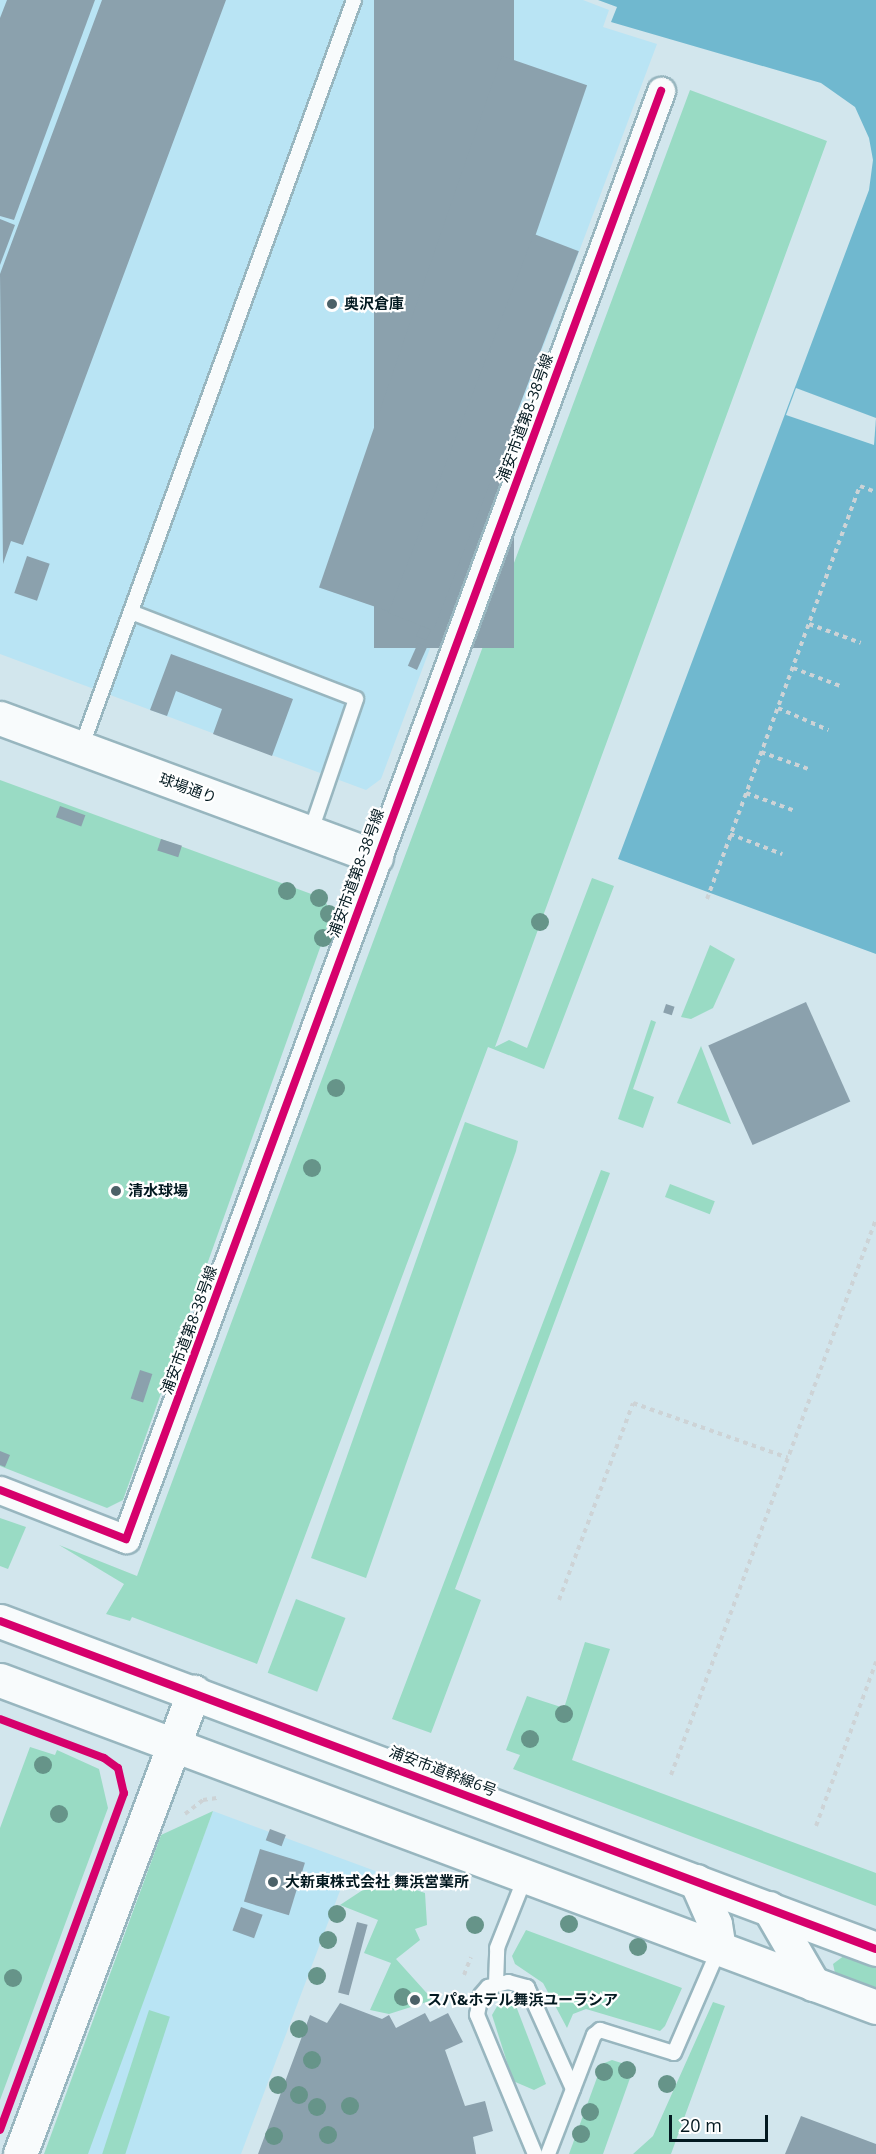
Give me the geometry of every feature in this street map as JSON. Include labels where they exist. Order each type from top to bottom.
[{"type":"street","name":"浦安市道第8-38号線","points":[[0,1490],[126,1539],[376,857],[662,91]]},
{"type":"street","name":"球場通り","points":[[0,718],[376,857]]},
{"type":"street","name":"浦安市道幹線6号","points":[[0,1621],[876,1949]]},
{"type":"street","points":[[0,1680],[173,1742],[876,2007]]},
{"type":"street","points":[[20,2154],[173,1742],[194,1692]]},
{"type":"street","points":[[696,1881],[715,1924],[719,1949]]},
{"type":"street","points":[[769,1908],[813,1984]]},
{"type":"lane","points":[[81,748],[354,0]]},
{"type":"lane","points":[[131,612],[356,699],[310,832]]},
{"type":"lane","points":[[496,1984],[497,1948],[526,1874]]},
{"type":"lane","points":[[548,2154],[596,2032],[674,2053],[719,1949]]},
{"type":"lane","points":[[535,2154],[477,2015],[481,1995],[496,1984],[527,1987],[573,2089]]},
{"type":"path","points":[[707,899],[860,486],[876,492]]},
{"type":"path","points":[[809,624],[861,644]]},
{"type":"path","points":[[793,668],[843,687]]},
{"type":"path","points":[[778,708],[828,730]]},
{"type":"path","points":[[761,752],[811,770]]},
{"type":"path","points":[[746,794],[795,811]]},
{"type":"path","points":[[730,834],[782,854]]},
{"type":"path","points":[[671,1775],[876,1219]]},
{"type":"path","points":[[559,1600],[633,1403],[788,1458]]},
{"type":"path","points":[[816,1826],[876,1662]]},
{"type":"path","points":[[0,1719],[84,1750]]},
{"type":"path","points":[[94,1754],[118,1768],[124,1792]]},
{"type":"shaded area","points":[[0,0],[583,0],[609,10],[603,27],[657,44],[381,779],[366,790],[0,654]]},
{"type":"shaded area","points":[[598,0],[876,0],[876,954],[618,859],[869,190],[873,160],[869,138],[855,107],[821,83],[611,22],[617,7]]},
{"type":"shaded area","points":[[213,1811],[378,1872],[341,1888],[241,2154],[86,2154]]},
{"type":"green space","points":[[690,90],[827,141],[495,1047],[509,1040],[527,1048],[592,878],[614,886],[544,1069],[488,1047],[257,1664],[132,1617],[130,1621],[106,1614],[124,1584],[59,1545],[137,1576]]},
{"type":"green space","name":"清水球場","points":[[0,780],[325,899],[331,917],[123,1500],[107,1508],[0,1466]]},
{"type":"green space","points":[[710,945],[735,959],[713,1008],[691,1019],[681,1017]]},
{"type":"green space","points":[[651,1020],[656,1022],[633,1089],[654,1097],[643,1128],[618,1119]]},
{"type":"green space","points":[[701,1046],[731,1124],[677,1103]]},
{"type":"green space","points":[[465,1122],[518,1141],[516,1151],[366,1578],[311,1558]]},
{"type":"green space","points":[[601,1170],[610,1173],[455,1589],[481,1600],[431,1733],[392,1719]]},
{"type":"green space","points":[[670,1184],[715,1201],[710,1214],[665,1197]]},
{"type":"green space","points":[[0,1518],[26,1527],[8,1569],[0,1566]]},
{"type":"green space","points":[[296,1599],[345,1618],[317,1692],[268,1673]]},
{"type":"green space","points":[[585,1642],[610,1649],[572,1760],[876,1873],[876,1906],[513,1769],[520,1755],[506,1750],[527,1696],[564,1708]]},
{"type":"green space","points":[[30,1747],[55,1755],[57,1750],[99,1769],[108,1808],[0,2100],[0,1828]]},
{"type":"green space","points":[[213,1811],[88,2154],[44,2154],[161,1835]]},
{"type":"green space","points":[[381,1878],[425,1893],[427,1925],[415,1929],[420,1940],[396,1959],[433,2000],[389,2014],[370,2010],[391,1963],[364,1953],[378,1920],[340,1905]]},
{"type":"green space","points":[[526,1930],[682,1988],[665,2026],[660,2031],[586,2009],[573,2014],[567,2028],[543,1983],[515,1964],[512,1956]]},
{"type":"green space","points":[[845,1955],[876,1967],[876,1988],[835,1973],[833,1964]]},
{"type":"green space","points":[[508,2002],[516,2006],[546,2084],[534,2090],[513,2081],[492,2015],[499,2003]]},
{"type":"green space","points":[[713,2002],[725,2006],[671,2154],[633,2154],[653,2136]]},
{"type":"green space","points":[[149,2010],[170,2017],[125,2154],[102,2154]]},
{"type":"green space","points":[[612,2060],[634,2067],[603,2154],[569,2154],[602,2064]]},
{"type":"pier","points":[[796,388],[876,418],[874,445],[786,415]]},
{"type":"building","points":[[7,0],[95,0],[14,220],[0,216],[0,18]]},
{"type":"building","points":[[102,0],[226,0],[23,545],[11,541],[3,564],[0,274]]},
{"type":"building","points":[[374,0],[514,0],[514,648],[374,648]]},
{"type":"building","points":[[502,56],[587,85],[404,617],[319,587]]},
{"type":"building","points":[[0,219],[15,225],[0,265]]},
{"type":"building","points":[[534,234],[579,251],[433,630],[389,613]]},
{"type":"building","points":[[27,556],[50,564],[37,601],[14,593]]},
{"type":"building","points":[[421,626],[431,630],[426,640],[416,636]]},
{"type":"building","points":[[418,643],[427,647],[417,670],[408,666]]},
{"type":"building","points":[[171,654],[293,699],[272,756],[213,734],[222,709],[176,691],[167,716],[150,710]]},
{"type":"building","points":[[60,806],[85,815],[81,827],[56,817]]},
{"type":"building","points":[[161,839],[182,846],[178,857],[157,850]]},
{"type":"building","points":[[806,1002],[850,1102],[753,1145],[708,1046]]},
{"type":"building","points":[[666,1004],[675,1007],[672,1015],[663,1013]]},
{"type":"building","points":[[140,1370],[152,1374],[143,1403],[131,1399]]},
{"type":"building","points":[[0,1451],[10,1455],[5,1467],[0,1465]]},
{"type":"building","points":[[270,1829],[286,1835],[282,1846],[266,1840]]},
{"type":"building","name":"大新東株式会社 舞浜営業所","points":[[260,1849],[305,1863],[289,1915],[244,1902]]},
{"type":"building","points":[[241,1907],[263,1915],[254,1938],[232,1930]]},
{"type":"building","points":[[357,1922],[368,1925],[349,1995],[338,1993]]},
{"type":"building","points":[[340,2003],[382,2019],[389,2015],[396,2028],[425,2013],[430,2022],[448,2013],[463,2042],[445,2050],[465,2106],[485,2101],[493,2131],[473,2137],[476,2154],[258,2154],[310,2015],[327,2023]]},
{"type":"building","points":[[801,2116],[876,2144],[876,2154],[785,2154]]},
{"type":"cycle path","points":[[0,1490],[126,1539],[661,91]]},
{"type":"cycle path","points":[[0,1621],[876,1949]]},
{"type":"cycle path","points":[[0,1719],[104,1758],[118,1768],[124,1793],[0,2130]]},
{"type":"place","name":"奥沢倉庫","points":[[332,304]]},
{"type":"place","name":"清水球場","points":[[116,1191]]},
{"type":"place","name":"大新東株式会社 舞浜営業所","points":[[273,1882]]},
{"type":"place","name":"スパ&ホテル舞浜ユーラシア","points":[[415,2000]]}]
